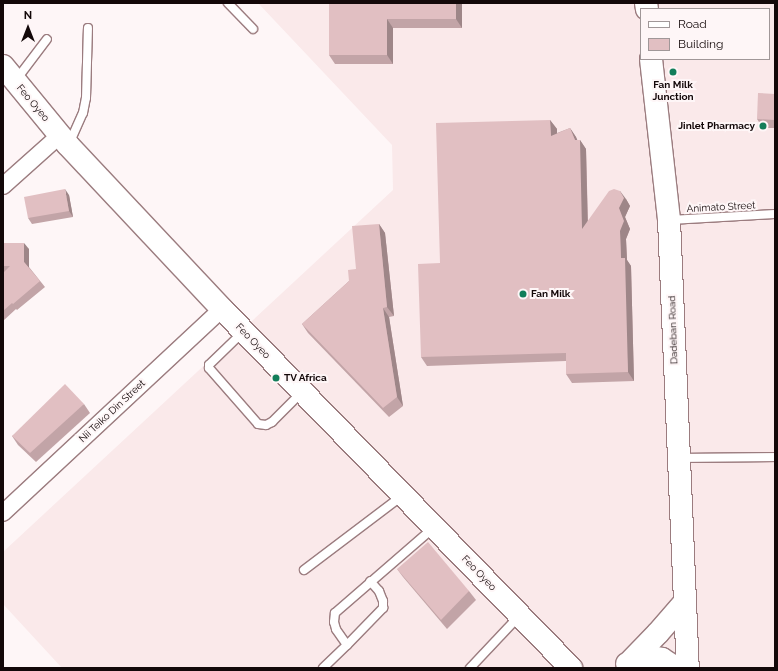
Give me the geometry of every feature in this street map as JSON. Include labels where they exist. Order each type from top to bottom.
[{"type":"street","name":"Dadeban Road","points":[[652,60],[669,220],[688,668]]},
{"type":"street","name":"Feo Oyeo","points":[[8,76],[64,140],[222,309],[403,496],[566,663],[583,668]]},
{"type":"street","points":[[3,186],[64,140]]},
{"type":"street","name":"Nii Teiko Din Street","points":[[3,513],[222,309]]},
{"type":"street","points":[[626,665],[658,633],[685,602]]},
{"type":"street","points":[[626,665],[640,658],[651,657],[662,659],[676,668]]},
{"type":"lane","points":[[228,3],[253,30]]},
{"type":"lane","points":[[64,140],[83,113],[86,98],[88,28]]},
{"type":"lane","points":[[8,76],[48,39]]},
{"type":"lane","name":"Animato Street","points":[[669,220],[775,214]]},
{"type":"lane","points":[[244,332],[210,365],[209,368],[258,424],[272,422],[302,392]]},
{"type":"lane","points":[[679,458],[775,457]]},
{"type":"lane","points":[[304,570],[403,496]]},
{"type":"lane","points":[[347,645],[336,629],[334,622],[335,613],[370,581],[434,527]]},
{"type":"lane","points":[[323,668],[382,608],[382,600],[379,591],[370,581]]},
{"type":"lane","points":[[470,668],[520,616]]},
{"type":"shaded area","points":[[258,3],[775,3],[775,668],[62,668],[3,604],[3,552],[393,190],[392,145]]},
{"type":"building","points":[[329,3],[456,3],[456,19],[387,19],[387,55],[329,55]]},
{"type":"building","points":[[758,93],[775,94],[775,120],[757,119]]},
{"type":"building","points":[[550,120],[551,136],[570,128],[575,140],[580,140],[582,229],[609,191],[614,189],[620,191],[624,198],[619,208],[624,221],[620,231],[621,258],[625,258],[628,372],[566,374],[566,353],[421,357],[418,264],[440,263],[436,123]]},
{"type":"building","points":[[65,189],[69,211],[28,218],[24,197]]},
{"type":"building","points":[[379,224],[387,307],[383,308],[397,397],[383,408],[302,324],[349,281],[348,270],[356,269],[352,226]]},
{"type":"building","points":[[3,243],[24,243],[24,262],[40,281],[3,311],[3,273],[10,266],[3,266]]},
{"type":"building","points":[[65,384],[84,404],[30,453],[12,436]]},
{"type":"building","points":[[428,542],[469,591],[441,620],[397,569]]},
{"type":"place","name":"Fan Milk Junction","points":[[673,72]]},
{"type":"place","name":"Jinlet Pharmacy","points":[[763,126]]},
{"type":"place","name":"Fan Milk","points":[[523,294]]},
{"type":"place","name":"TV Africa","points":[[276,378]]}]
